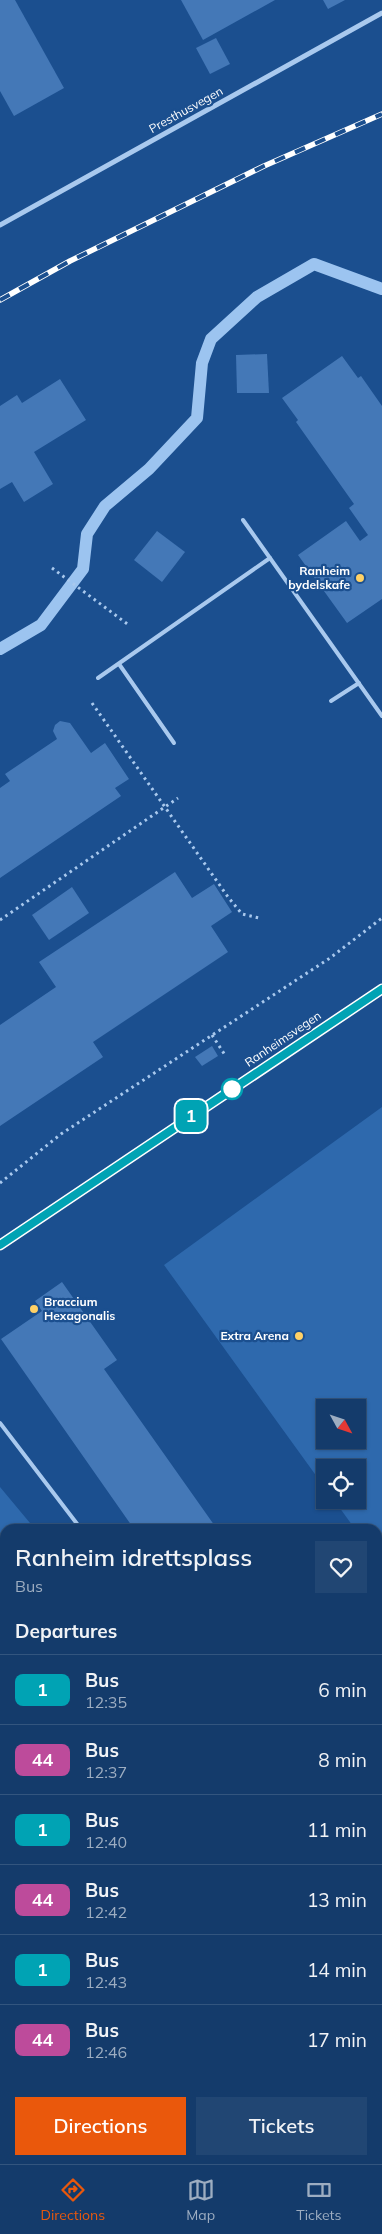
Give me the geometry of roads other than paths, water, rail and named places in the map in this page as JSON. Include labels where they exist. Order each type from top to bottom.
[{"type":"street","name":"Presthusvegen","points":[[0,225],[382,13]]},
{"type":"street","name":"Ranheimsvegen","points":[[0,1246],[382,989]]},
{"type":"lane","points":[[243,520],[382,716]]},
{"type":"lane","points":[[98,678],[270,558]]},
{"type":"lane","points":[[119,664],[174,743]]},
{"type":"lane","points":[[331,701],[359,683]]},
{"type":"lane","points":[[0,1423],[77,1524]]},
{"type":"waterway","points":[[0,649],[41,625],[83,569],[87,534],[105,506],[149,469],[197,418],[202,363],[211,339],[257,297],[314,264],[382,289]]},
{"type":"railway","points":[[0,300],[70,261],[264,166],[382,114]]},
{"type":"place","name":"Ranheim bydelskafe","points":[[360,578]]},
{"type":"place","name":"Braccium Hexagonalis","points":[[34,1309]]},
{"type":"place","name":"Extra Arena","points":[[299,1336]]}]
